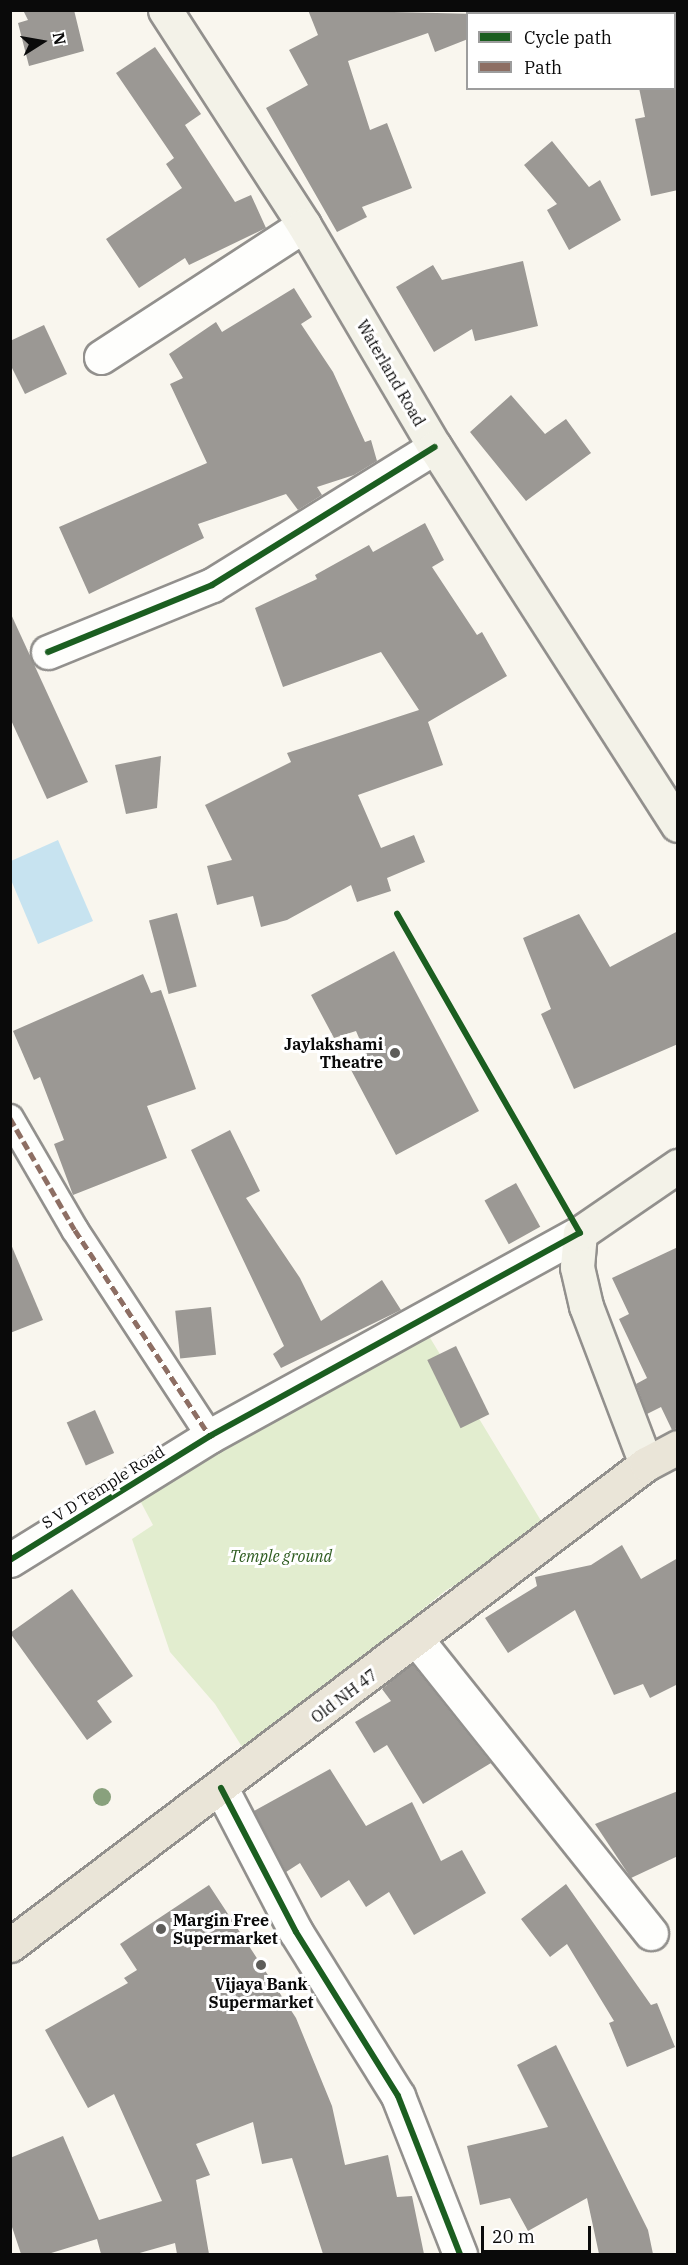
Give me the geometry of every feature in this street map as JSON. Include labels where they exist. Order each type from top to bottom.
[{"type":"main road","name":"Waterland Road","points":[[165,10],[304,225],[435,447],[678,825]]},
{"type":"main road","points":[[646,1464],[586,1306],[577,1267],[580,1233],[678,1166]]},
{"type":"main road","name":"Old NH 47","points":[[10,1945],[417,1640],[646,1464],[678,1447]]},
{"type":"street","points":[[101,357],[304,225]]},
{"type":"street","points":[[48,652],[212,585],[435,447]]},
{"type":"street","points":[[10,1118],[75,1230],[210,1436]]},
{"type":"street","name":"S V D Temple Road","points":[[10,1560],[210,1436],[580,1233]]},
{"type":"street","points":[[417,1640],[651,1933]]},
{"type":"street","points":[[221,1788],[296,1932],[398,2096],[460,2254]]},
{"type":"green space","name":"Temple ground","points":[[415,1313],[546,1529],[445,1591],[246,1753],[215,1704],[170,1652],[132,1539],[153,1525],[136,1493]]},
{"type":"water","points":[[58,840],[93,921],[38,944],[11,880],[11,861]]},
{"type":"building","points":[[23,10],[74,10],[84,51],[29,66],[18,23],[28,20]]},
{"type":"building","points":[[308,10],[466,14],[466,40],[435,52],[428,33],[348,61],[370,130],[387,123],[412,188],[362,207],[367,217],[337,232],[266,108],[308,85],[289,50],[318,35]]},
{"type":"building","points":[[155,47],[201,114],[185,125],[235,202],[251,195],[266,228],[189,265],[185,258],[139,288],[106,239],[182,188],[166,164],[174,158],[116,73]]},
{"type":"building","points":[[678,88],[678,190],[651,196],[635,119],[645,117],[639,90],[676,90]]},
{"type":"building","points":[[552,141],[589,187],[600,180],[621,220],[569,250],[547,210],[557,204],[524,165]]},
{"type":"building","points":[[523,261],[538,326],[475,341],[472,329],[434,352],[396,287],[433,265],[442,280]]},
{"type":"building","points":[[294,288],[312,317],[301,324],[333,372],[365,442],[371,440],[377,461],[354,475],[317,487],[322,495],[298,510],[286,494],[198,524],[204,538],[89,594],[59,527],[207,463],[170,384],[183,378],[169,354],[216,322],[222,332]]},
{"type":"building","points":[[44,325],[67,374],[25,394],[10,364],[10,341]]},
{"type":"building","points":[[511,395],[545,434],[566,419],[591,453],[526,501],[470,432]]},
{"type":"building","points":[[425,523],[444,560],[432,567],[477,635],[482,632],[507,676],[428,722],[443,765],[358,795],[381,848],[414,835],[425,862],[387,878],[391,891],[357,902],[351,885],[287,920],[261,927],[253,896],[217,905],[207,866],[232,860],[205,805],[291,762],[287,753],[419,710],[381,652],[283,687],[255,608],[317,579],[315,575],[369,545],[373,552]]},
{"type":"building","points":[[10,612],[88,782],[47,799],[10,718]]},
{"type":"building","points":[[161,756],[157,808],[126,814],[115,765]]},
{"type":"building","points":[[177,913],[197,986],[169,994],[149,921]]},
{"type":"building","points":[[579,914],[610,967],[678,931],[678,1044],[574,1089],[541,1014],[551,1009],[523,938]]},
{"type":"building","name":"Jaylakshami Theatre","points":[[394,951],[479,1111],[396,1155],[350,1068],[368,1059],[356,1031],[334,1038],[311,995]]},
{"type":"building","points":[[143,974],[151,993],[161,990],[196,1089],[147,1106],[167,1158],[73,1195],[54,1144],[64,1140],[40,1077],[34,1080],[13,1031]]},
{"type":"building","points":[[230,1130],[260,1191],[246,1198],[300,1278],[321,1321],[382,1280],[401,1310],[281,1368],[273,1354],[284,1346],[191,1150]]},
{"type":"building","points":[[516,1183],[540,1227],[509,1244],[485,1200]]},
{"type":"building","points":[[10,1242],[43,1320],[10,1333]]},
{"type":"building","points":[[678,1247],[678,1428],[672,1430],[661,1407],[647,1414],[636,1384],[647,1378],[619,1319],[629,1314],[612,1278]]},
{"type":"building","points":[[211,1307],[216,1355],[180,1359],[175,1311]]},
{"type":"building","points":[[456,1346],[489,1414],[461,1428],[427,1360]]},
{"type":"building","points":[[95,1410],[114,1453],[86,1466],[67,1423]]},
{"type":"building","points":[[622,1545],[641,1579],[678,1558],[678,1684],[650,1698],[643,1684],[614,1695],[575,1610],[508,1653],[485,1618],[537,1586],[535,1577],[591,1565]]},
{"type":"building","points":[[72,1589],[133,1676],[97,1701],[112,1722],[87,1740],[10,1633]]},
{"type":"building","points":[[412,1664],[491,1763],[423,1804],[387,1745],[374,1753],[355,1722],[391,1701],[382,1689]]},
{"type":"building","points":[[330,1769],[366,1826],[412,1802],[441,1861],[462,1850],[486,1893],[414,1935],[389,1892],[366,1907],[349,1880],[321,1898],[300,1863],[286,1872],[254,1811]]},
{"type":"building","points":[[678,1791],[678,1856],[631,1878],[595,1824]]},
{"type":"building","points":[[566,1884],[651,2005],[657,2003],[675,2047],[627,2067],[609,2023],[614,2021],[567,1944],[550,1957],[521,1919]]},
{"type":"building","points":[[209,1885],[296,2018],[332,2106],[345,2165],[388,2155],[397,2197],[412,2196],[424,2254],[323,2254],[292,2158],[262,2164],[253,2122],[196,2144],[210,2175],[196,2180],[209,2254],[177,2254],[175,2243],[136,2254],[101,2254],[97,2239],[48,2254],[21,2254],[10,2221],[10,2158],[63,2136],[99,2220],[162,2201],[114,2094],[88,2108],[45,2030],[128,1983],[124,1978],[137,1970],[120,1944]]},
{"type":"building","points":[[556,2045],[648,2230],[653,2254],[599,2254],[587,2198],[528,2231],[510,2198],[480,2205],[467,2146],[548,2127],[517,2065]]},
{"type":"marked path","points":[[10,1118],[75,1230],[210,1436],[214,1434]]},
{"type":"cycle path","points":[[48,652],[212,585],[435,447]]},
{"type":"cycle path","points":[[10,1560],[210,1436],[580,1233],[397,914]]},
{"type":"cycle path","points":[[221,1788],[296,1932],[398,2096],[460,2254]]},
{"type":"place","name":"Jaylakshami Theatre","points":[[395,1053]]},
{"type":"place","name":"Margin Free Supermarket","points":[[161,1929]]},
{"type":"place","name":"Vijaya Bank Supermarket","points":[[261,1965]]}]
